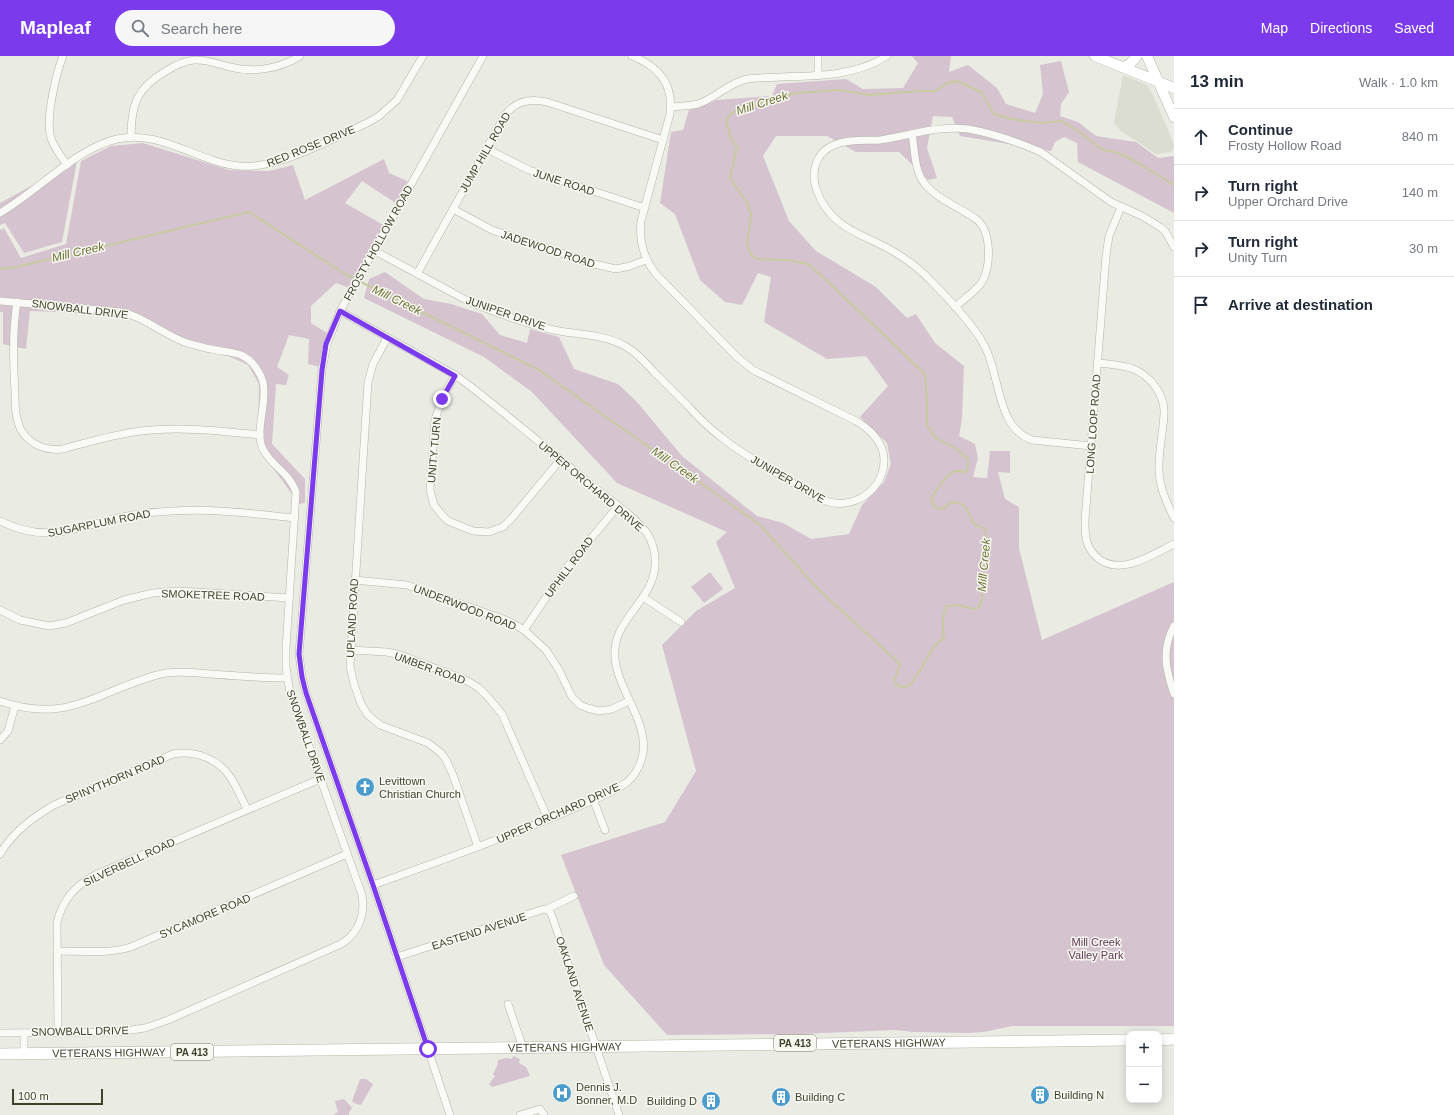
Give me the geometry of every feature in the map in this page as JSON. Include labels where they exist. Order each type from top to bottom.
[{"type":"main road","points":[[1095,56],[1174,88]]},
{"type":"main road","points":[[1123,67],[1130,64],[1137,56]]},
{"type":"main road","points":[[1147,56],[1174,117]]},
{"type":"main road","points":[[1162,1040],[1174,1039]]},
{"type":"main road","name":"VETERANS HIGHWAY","points":[[0,1054],[1126,1040]]},
{"type":"street","points":[[63,56],[57,77],[49,127],[53,144],[67,165]]},
{"type":"street","points":[[131,137],[132,111],[135,101],[142,89],[155,78],[177,65],[186,61],[203,60],[232,68],[255,70],[278,66],[300,56]]},
{"type":"street","name":"RED ROSE DRIVE","points":[[0,213],[93,147],[118,139],[131,137],[153,138],[203,158],[228,165],[261,166],[277,162],[352,130],[380,116],[397,100],[423,56]]},
{"type":"street","name":"FROSTY HOLLOW ROAD","points":[[450,1115],[373,885],[306,693],[301,672],[299,654],[322,370],[326,344],[340,311],[483,56]]},
{"type":"street","name":"JUNIPER DRIVE","points":[[375,251],[466,300],[481,306],[542,326],[604,338],[624,346],[640,358],[722,438],[822,500],[846,504],[860,499],[870,492],[879,480],[884,460],[878,440],[867,427],[765,377],[746,365],[668,288],[646,260],[641,246],[640,236],[642,221],[671,107],[668,91],[661,76],[649,64],[632,56]]},
{"type":"street","points":[[818,56],[818,76]]},
{"type":"street","points":[[671,107],[699,103],[729,86],[746,79],[818,76],[844,72],[868,66],[887,56]]},
{"type":"street","name":"JUMP HILL ROAD","points":[[417,274],[507,112],[516,105],[531,100],[547,102],[663,140]]},
{"type":"street","points":[[1091,446],[1036,441],[1027,438],[1015,430],[1010,424],[1006,413],[989,354],[979,336],[955,307],[922,272],[910,262],[844,226],[829,213],[821,200],[815,184],[814,169],[825,151],[831,146],[842,142],[881,140],[941,130],[967,129],[1030,147],[1051,158],[1102,196],[1121,207],[1146,218],[1160,227],[1165,231],[1174,247]]},
{"type":"street","points":[[912,134],[919,173],[926,185],[943,199],[976,219],[984,228],[987,235],[987,260],[984,278],[977,288],[955,307]]},
{"type":"street","name":"JUNE ROAD","points":[[486,149],[529,170],[645,208]]},
{"type":"street","name":"LONG LOOP ROAD","points":[[1121,207],[1109,236],[1091,446],[1085,534],[1086,542],[1090,550],[1102,561],[1113,565],[1133,563],[1174,544]]},
{"type":"street","name":"JADEWOOD ROAD","points":[[453,209],[492,230],[594,264],[616,269],[646,260]]},
{"type":"street","name":"SNOWBALL DRIVE","points":[[0,301],[132,314],[160,331],[187,343],[244,356],[257,369],[263,383],[264,403],[260,435],[262,448],[268,457],[293,484],[296,492],[286,649],[287,678],[294,706],[362,895],[363,909],[357,929],[341,944],[168,1020],[145,1028],[118,1032],[0,1033]]},
{"type":"street","points":[[17,302],[13,345],[16,414],[21,430],[26,437],[38,446],[50,450],[63,449],[132,433],[158,429],[260,435]]},
{"type":"street","name":"UPPER ORCHARD DRIVE","points":[[340,311],[470,386],[561,459],[640,526],[647,534],[654,547],[656,557],[655,572],[652,582],[620,632],[614,650],[616,667],[642,733],[643,747],[641,761],[637,770],[627,782],[593,800],[548,819],[478,847],[373,885]]},
{"type":"street","name":"UPLAND ROAD","points":[[388,338],[373,364],[368,382],[354,580],[350,666],[361,704],[364,711],[373,720],[380,725],[428,743],[441,753],[449,765],[478,847]]},
{"type":"street","points":[[1098,363],[1124,366],[1141,372],[1150,380],[1160,393],[1164,412],[1159,466],[1161,483],[1174,518]]},
{"type":"street","name":"UNITY TURN","points":[[455,376],[442,399],[436,414],[430,490],[434,505],[448,520],[473,531],[480,532],[489,532],[503,527],[561,459]]},
{"type":"street","name":"UPHILL ROAD","points":[[524,630],[564,571],[618,506]]},
{"type":"street","name":"SUGARPLUM ROAD","points":[[0,521],[19,529],[46,534],[72,530],[127,516],[168,511],[192,510],[295,518]]},
{"type":"street","name":"UNDERWOOD ROAD","points":[[354,580],[407,585],[506,620],[524,630],[538,642],[551,657],[572,697],[580,705],[599,711],[612,709],[629,702]]},
{"type":"street","name":"SMOKETREE ROAD","points":[[0,610],[20,620],[49,626],[66,623],[124,600],[153,593],[180,592],[289,598]]},
{"type":"street","points":[[643,597],[681,622]]},
{"type":"street","points":[[1174,626],[1165,655],[1170,669],[1174,694]]},
{"type":"street","name":"UMBER ROAD","points":[[350,650],[387,652],[400,655],[469,682],[483,692],[502,714],[548,819]]},
{"type":"street","points":[[0,700],[16,706],[36,709],[58,709],[71,707],[90,701],[138,680],[174,672],[287,678]]},
{"type":"street","points":[[0,740],[8,731],[16,706]]},
{"type":"street","name":"SPINYTHORN ROAD","points":[[0,854],[10,839],[20,829],[54,805],[173,754],[190,753],[216,762],[231,777],[247,809]]},
{"type":"street","name":"SILVERBELL ROAD","points":[[58,1032],[57,932],[59,914],[68,896],[84,881],[320,778]]},
{"type":"street","points":[[593,800],[605,830]]},
{"type":"street","name":"SYCAMORE ROAD","points":[[57,951],[102,951],[131,947],[347,854]]},
{"type":"street","name":"EASTEND AVENUE","points":[[397,957],[547,909],[574,896]]},
{"type":"street","name":"OAKLAND AVENUE","points":[[547,909],[554,921],[618,1115]]},
{"type":"street","points":[[508,1004],[523,1048]]},
{"type":"street","points":[[24,1033],[24,1054]]},
{"type":"street","points":[[520,1115],[542,1112]]},
{"type":"shaded area","points":[[1123,75],[1147,85],[1153,95],[1174,144],[1174,149],[1171,152],[1156,154],[1121,131],[1114,123]]},
{"type":"green space","name":"Mill Creek Valley Park","points":[[912,56],[951,56],[949,72],[968,65],[997,88],[1006,104],[1035,113],[1043,94],[1040,65],[1061,61],[1069,92],[1061,104],[1060,116],[1078,122],[1096,136],[1136,142],[1158,158],[1174,156],[1174,213],[1078,162],[1077,143],[1064,137],[1055,142],[1051,151],[960,136],[952,117],[933,116],[927,148],[937,178],[928,180],[899,152],[856,152],[827,136],[776,136],[763,156],[789,221],[816,251],[876,287],[907,318],[916,314],[935,343],[964,366],[962,419],[959,436],[975,444],[978,458],[973,477],[987,478],[990,451],[1010,451],[1010,473],[998,472],[1005,499],[1019,507],[1019,548],[1042,640],[1174,582],[1174,1026],[1012,1026],[984,1032],[969,1033],[913,1032],[895,1030],[800,1034],[667,1035],[604,965],[561,855],[665,822],[696,771],[662,645],[696,611],[735,588],[716,542],[727,532],[617,483],[532,392],[484,357],[364,298],[369,279],[385,272],[424,299],[451,304],[482,314],[500,335],[527,343],[530,329],[559,337],[574,369],[618,384],[637,402],[682,456],[757,516],[783,523],[811,539],[849,534],[862,505],[884,482],[891,464],[887,443],[860,417],[888,386],[866,356],[827,359],[764,322],[771,277],[758,273],[742,305],[725,302],[700,280],[675,214],[660,203],[671,132],[683,130],[689,110],[717,100],[772,96],[777,84],[846,79],[863,89],[903,88],[918,63]]},
{"type":"green space","points":[[143,143],[229,170],[269,171],[293,165],[305,200],[384,159],[389,173],[407,181],[400,206],[362,181],[345,203],[385,226],[350,288],[336,283],[311,306],[311,323],[327,333],[320,367],[308,364],[309,339],[289,335],[277,367],[289,375],[286,385],[276,384],[272,444],[305,479],[305,503],[299,504],[258,447],[259,384],[248,365],[130,319],[61,312],[30,311],[26,349],[3,344],[3,312],[0,312],[0,230],[4,228],[21,258],[66,244],[81,161],[111,146]]},
{"type":"green space","points":[[77,161],[62,242],[24,253],[5,223],[0,225],[0,203]]},
{"type":"green space","points":[[710,572],[723,589],[704,603],[691,587]]},
{"type":"green space","points":[[513,1056],[520,1059],[519,1063],[526,1067],[530,1076],[492,1087],[489,1084],[495,1076],[493,1074],[498,1060],[506,1058],[512,1059]]},
{"type":"green space","points":[[360,1079],[366,1079],[373,1084],[361,1105],[352,1101]]},
{"type":"green space","points":[[344,1099],[352,1108],[349,1115],[333,1115],[338,1112],[335,1101]]},
{"type":"waterway","name":"Mill Creek","points":[[359,281],[539,370],[759,524],[818,589],[900,664],[895,679],[896,685],[903,687],[909,686],[934,646],[944,638],[943,622],[946,606],[958,605],[974,609],[979,607],[981,603],[987,541],[986,531],[975,525],[966,509],[961,504],[952,502],[944,508],[938,509],[934,506],[931,499],[949,475],[956,471],[966,472],[968,467],[968,459],[958,450],[935,437],[927,425],[925,374],[824,278],[808,264],[787,260],[757,259],[751,255],[747,243],[751,215],[748,204],[730,178],[737,147],[731,139],[726,120],[731,114],[739,109],[796,93],[839,90],[869,95],[936,91],[947,83],[957,81],[981,92],[994,114],[1011,119],[1041,123],[1062,121],[1081,133],[1101,149],[1118,153],[1133,160],[1174,185]]},
{"type":"waterway","name":"Mill Creek","points":[[0,269],[16,267],[249,212],[355,279]]},
{"type":"place","name":"Levittown Christian Church","points":[[365,787]]},
{"type":"place","name":"Dennis J. Bonner, M.D","points":[[562,1093]]},
{"type":"place","name":"Building N","points":[[1040,1095]]},
{"type":"place","name":"Building C","points":[[781,1097]]},
{"type":"place","name":"Building D","points":[[711,1101]]},
{"type":"route","points":[[428,1049],[347,808],[306,693],[300,667],[299,654],[322,370],[326,344],[340,311],[455,376],[442,399]]}]
